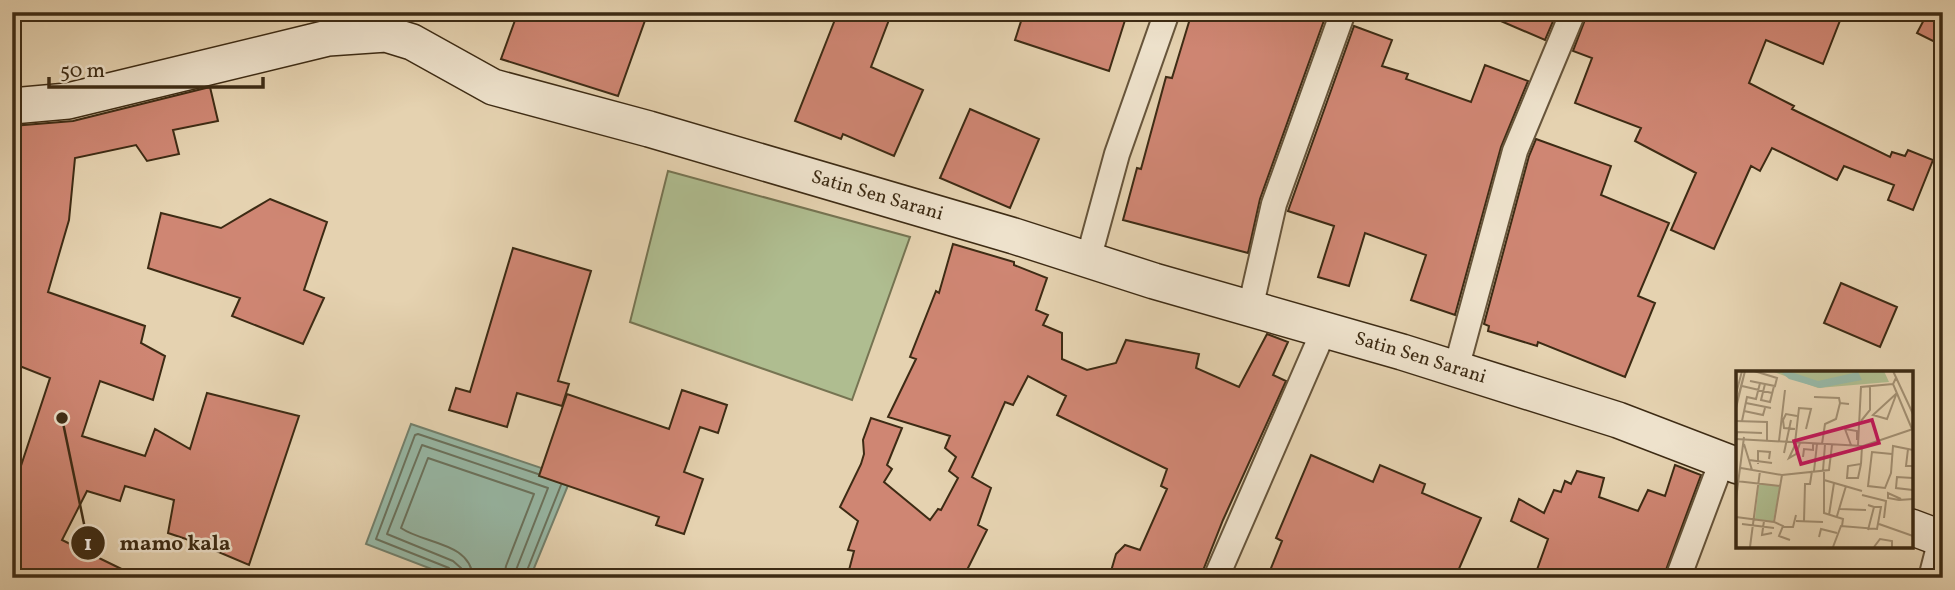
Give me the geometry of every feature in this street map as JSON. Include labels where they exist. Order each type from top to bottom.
[{"type":"main road","name":"Satin Sen Sarani","points":[[12,106],[68,101],[328,38],[386,34],[412,42],[493,87],[662,133],[1456,369],[1618,420],[1730,463]]},
{"type":"street","points":[[1088,260],[1117,154],[1167,12]]},
{"type":"street","points":[[1250,309],[1274,204],[1343,12]]},
{"type":"street","points":[[1456,369],[1515,151],[1573,12]]},
{"type":"street","points":[[1216,578],[1324,330]]},
{"type":"street","points":[[1678,578],[1730,463]]},
{"type":"street","points":[[1931,578],[1932,535]]},
{"type":"shaded area","points":[[668,171],[910,237],[852,400],[630,322]]},
{"type":"water","points":[[411,424],[571,478],[530,578],[455,578],[366,544]]},
{"type":"building","points":[[518,12],[648,12],[618,96],[501,59]]},
{"type":"building","points":[[838,12],[892,12],[871,67],[923,90],[894,156],[843,134],[841,139],[795,121]]},
{"type":"building","points":[[1024,12],[1110,12],[1126,17],[1109,71],[1015,40]]},
{"type":"building","points":[[1192,12],[1327,12],[1260,199],[1248,253],[1123,220],[1137,168],[1141,169],[1166,77],[1172,78]]},
{"type":"building","points":[[1480,12],[1557,12],[1545,40]]},
{"type":"building","points":[[1588,12],[1828,12],[1841,18],[1823,64],[1766,40],[1749,83],[1794,106],[1792,109],[1890,157],[1892,152],[1905,156],[1908,150],[1933,160],[1913,210],[1888,200],[1894,185],[1844,166],[1837,180],[1772,148],[1760,171],[1751,166],[1714,249],[1671,230],[1696,173],[1635,141],[1641,128],[1575,103],[1592,58],[1573,51]]},
{"type":"building","points":[[1928,12],[1943,12],[1943,46],[1917,33]]},
{"type":"building","points":[[1354,26],[1392,40],[1382,66],[1408,74],[1406,79],[1471,102],[1485,65],[1528,81],[1501,147],[1455,315],[1411,300],[1426,255],[1365,233],[1349,286],[1318,277],[1334,226],[1288,211]]},
{"type":"building","points":[[210,87],[218,121],[173,130],[179,154],[147,161],[136,145],[75,158],[69,220],[48,292],[145,326],[141,343],[165,356],[153,400],[100,381],[82,436],[145,456],[155,429],[190,449],[207,393],[299,416],[249,565],[168,533],[174,500],[125,486],[120,501],[87,491],[62,540],[140,578],[12,578],[12,493],[50,378],[12,363],[12,126],[73,121]]},
{"type":"building","points":[[970,109],[1039,139],[1010,208],[940,178]]},
{"type":"building","points":[[1536,139],[1611,166],[1601,195],[1669,223],[1638,296],[1655,303],[1625,377],[1538,342],[1537,346],[1488,331],[1489,326],[1484,324],[1529,156]]},
{"type":"building","points":[[270,199],[327,222],[304,290],[324,298],[303,344],[232,316],[240,298],[148,268],[161,213],[221,228]]},
{"type":"building","points":[[953,244],[1014,262],[1014,265],[1047,278],[1036,310],[1048,315],[1043,325],[1062,333],[1062,359],[1087,370],[1116,363],[1126,340],[1199,354],[1196,368],[1239,387],[1267,334],[1288,342],[1273,375],[1286,381],[1223,520],[1200,578],[1109,578],[1116,554],[1125,545],[1140,550],[1167,489],[1161,486],[1167,469],[1057,415],[1066,396],[1028,376],[1013,405],[1005,402],[972,477],[991,488],[978,525],[987,530],[963,578],[861,578],[848,574],[854,551],[848,550],[858,521],[840,507],[861,464],[864,454],[863,440],[871,418],[902,428],[887,465],[892,469],[884,482],[930,520],[938,509],[941,510],[958,478],[949,471],[956,457],[945,448],[950,436],[888,417],[916,359],[910,357],[936,291],[939,293]]},
{"type":"building","points":[[513,248],[591,271],[558,381],[569,384],[562,406],[517,393],[507,427],[449,410],[456,388],[470,392]]},
{"type":"building","points":[[1841,283],[1897,307],[1880,347],[1824,323]]},
{"type":"building","points":[[682,390],[727,405],[718,433],[700,427],[684,472],[703,479],[684,534],[656,525],[659,517],[539,476],[567,394],[669,429]]},
{"type":"building","points":[[1311,455],[1373,482],[1380,465],[1425,484],[1422,493],[1481,518],[1455,578],[1267,578],[1282,541],[1276,538]]},
{"type":"building","points":[[1675,465],[1701,475],[1663,578],[1534,578],[1548,539],[1511,521],[1519,499],[1544,513],[1554,490],[1561,492],[1565,481],[1571,484],[1577,471],[1604,478],[1599,497],[1638,511],[1648,490],[1665,496]]},
{"type":"place","name":"mamo kala","points":[[62,418]]}]
